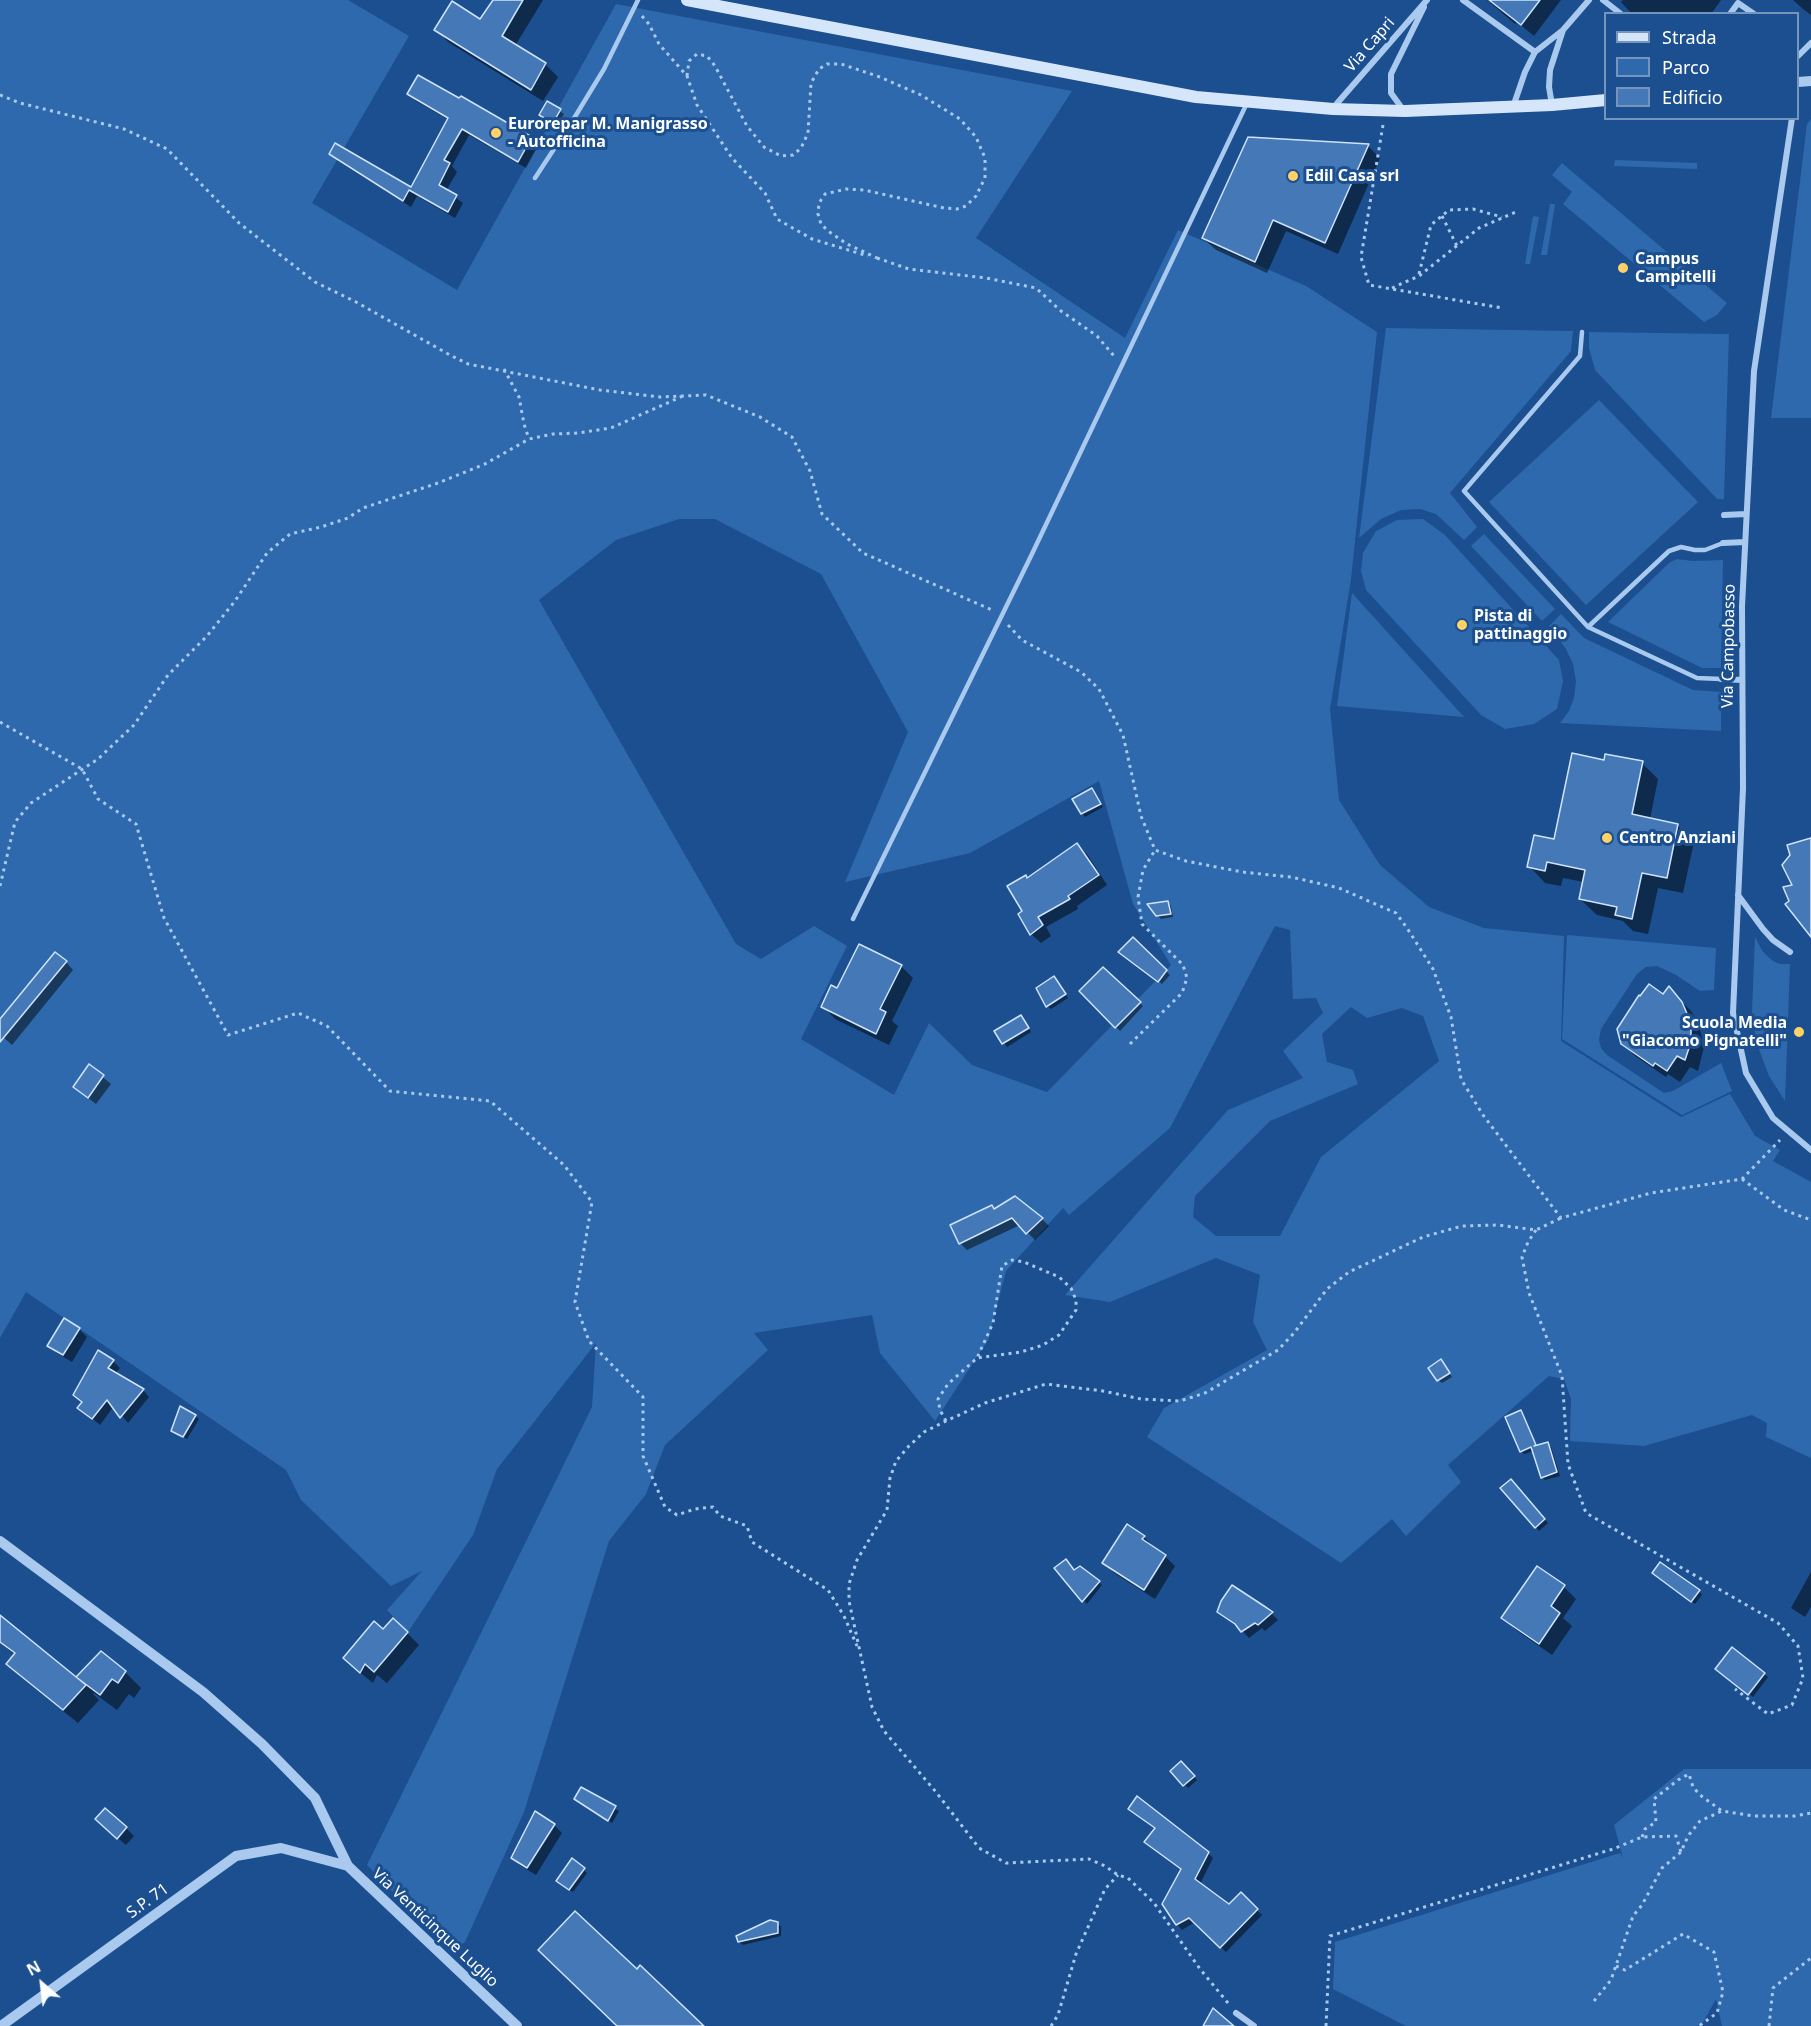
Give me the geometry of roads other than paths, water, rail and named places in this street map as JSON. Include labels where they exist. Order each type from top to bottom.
[{"type":"main road","points":[[687,0],[1196,97],[1333,109],[1405,111],[1552,105],[1604,100]]},
{"type":"street","name":"Via Capri","points":[[1333,109],[1427,0]]},
{"type":"street","name":"Via Capri","points":[[1405,111],[1391,93],[1391,74],[1427,0]]},
{"type":"street","points":[[1462,0],[1535,52]]},
{"type":"street","points":[[1512,107],[1535,52],[1563,30],[1589,0]]},
{"type":"street","points":[[1604,0],[1619,12]]},
{"type":"street","points":[[1731,12],[1738,3],[1751,12]]},
{"type":"street","points":[[1552,105],[1549,87],[1550,69],[1563,30]]},
{"type":"street","name":"Via Campobasso","points":[[1792,120],[1754,371],[1742,606],[1743,788],[1733,1013],[1746,1073],[1773,1118],[1811,1150]]},
{"type":"street","points":[[1724,515],[1746,514]]},
{"type":"street","points":[[1723,543],[1745,542]]},
{"type":"street","points":[[1721,680],[1742,680]]},
{"type":"street","points":[[1738,894],[1763,929],[1773,940],[1790,952]]},
{"type":"street","points":[[0,1541],[203,1692],[262,1744],[315,1798],[348,1866]]},
{"type":"street","name":"S.P. 71","points":[[1,2026],[236,1856],[281,1848],[328,1859]]},
{"type":"street","name":"Via Venticinque Luglio","points":[[328,1859],[348,1866],[517,2026]]},
{"type":"street","points":[[1236,2013],[1254,2026]]},
{"type":"lane","points":[[535,178],[604,69],[638,0]]},
{"type":"lane","points":[[853,919],[999,617],[1031,556],[1248,101]]},
{"type":"lane","points":[[1582,332],[1580,356],[1464,491],[1588,627],[1697,678],[1721,680]]},
{"type":"lane","points":[[1588,627],[1669,550],[1681,547],[1705,550],[1723,543]]},
{"type":"place","name":"Eurorepar M. Manigrasso - Autofficina","points":[[496,133]]},
{"type":"place","name":"Edil Casa srl","points":[[1293,176]]},
{"type":"place","name":"Campus Campitelli","points":[[1623,268]]},
{"type":"place","name":"Pista di pattinaggio","points":[[1462,625]]},
{"type":"place","name":"Centro Anziani","points":[[1607,838]]},
{"type":"place","name":"Scuola Media \"Giacomo Pignatelli\"","points":[[1799,1032]]}]
